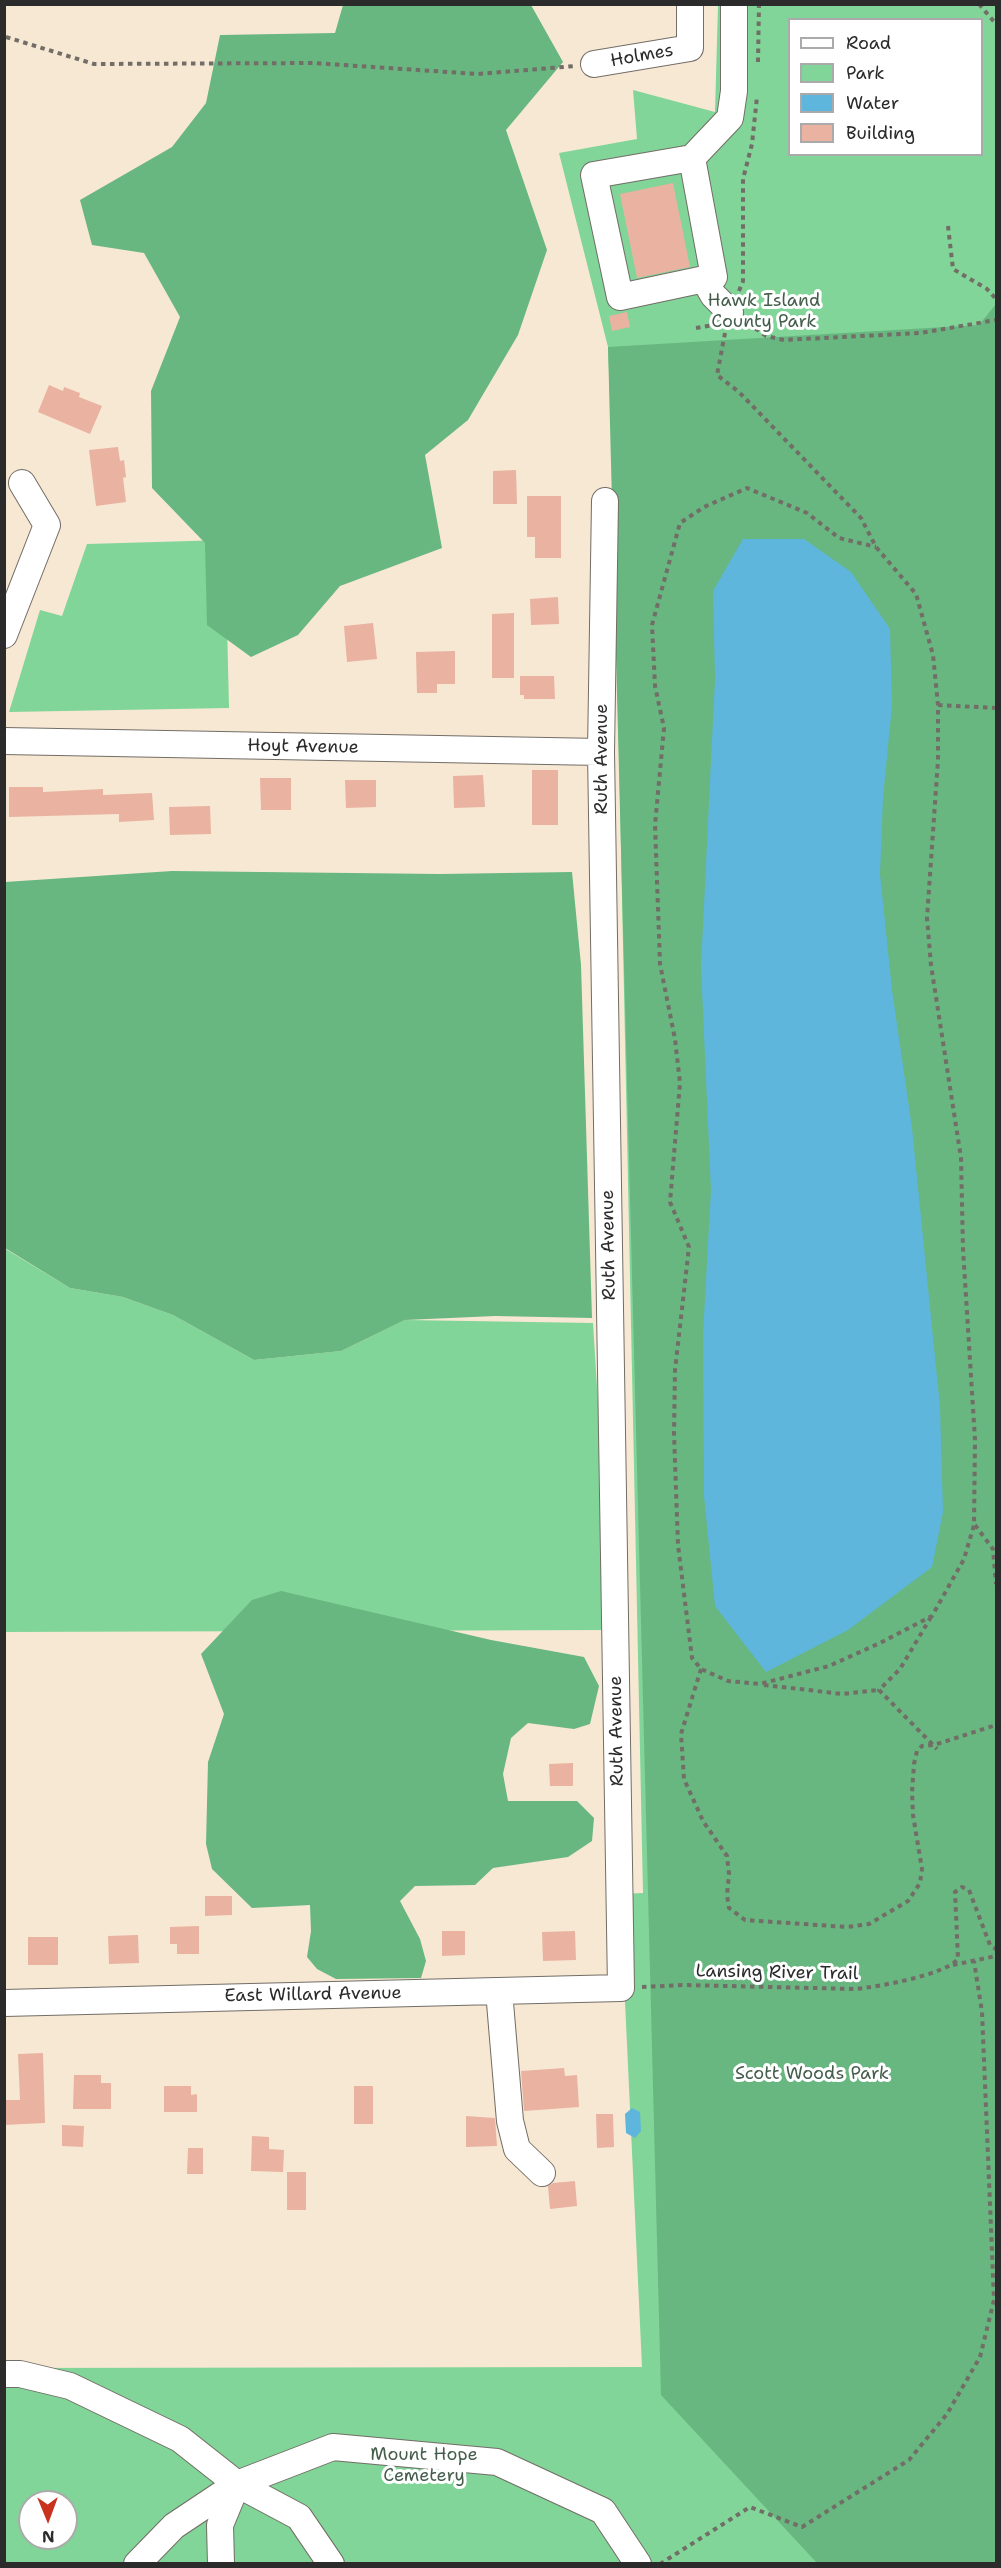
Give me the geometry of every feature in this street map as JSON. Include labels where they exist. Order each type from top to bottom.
[{"type":"street","name":"Holmes","points":[[594,64],[690,48],[690,4]]},
{"type":"street","points":[[692,158],[714,277],[620,297],[594,176],[692,158],[730,118],[734,91],[734,4]]},
{"type":"street","points":[[704,279],[713,295],[730,312]]},
{"type":"street","points":[[4,635],[47,525],[22,483]]},
{"type":"street","name":"Ruth Avenue","points":[[605,501],[601,752],[621,1988]]},
{"type":"street","name":"Hoyt Avenue","points":[[4,741],[601,752]]},
{"type":"street","name":"East Willard Avenue","points":[[4,2003],[621,1988]]},
{"type":"street","points":[[499,1991],[510,2121],[517,2149],[542,2173]]},
{"type":"street","points":[[4,2374],[20,2374],[70,2386],[180,2439],[237,2484],[298,2517],[332,2564]]},
{"type":"street","points":[[136,2564],[174,2526],[237,2484],[333,2447],[497,2462],[603,2511],[638,2564]]},
{"type":"street","points":[[221,2564],[220,2525],[237,2484]]},
{"type":"path","points":[[758,63],[759,4]]},
{"type":"path","points":[[979,4],[996,24]]},
{"type":"path","points":[[6,37],[94,64],[313,63],[478,74],[594,64]]},
{"type":"path","points":[[757,86],[752,144],[743,179],[743,281],[730,312],[717,375],[739,392],[861,518],[876,547],[916,594],[933,655],[938,705],[938,760],[927,918],[932,976],[961,1158],[963,1249],[975,1440],[974,1525],[964,1559],[900,1669],[879,1690],[843,1694],[728,1682],[701,1669],[692,1658],[678,1545],[675,1485],[675,1370],[689,1247],[670,1202],[680,1083],[675,1039],[660,964],[655,825],[664,728],[655,686],[652,625],[680,523],[704,507],[747,488],[807,513],[839,538],[876,547]]},
{"type":"path","points":[[948,226],[953,269],[987,290],[996,299]]},
{"type":"path","points":[[730,312],[766,336],[784,340],[920,333],[996,320]]},
{"type":"path","points":[[938,705],[996,708]]},
{"type":"path","points":[[974,1525],[993,1549],[996,1584]]},
{"type":"path","points":[[760,1684],[830,1666],[932,1616]]},
{"type":"path","points":[[701,1669],[681,1734],[684,1779],[703,1821],[727,1856],[729,1908],[746,1920],[847,1927],[869,1924],[908,1901],[920,1883],[922,1869],[913,1815],[914,1764],[918,1751],[922,1746],[935,1747],[996,1725]]},
{"type":"path","points":[[879,1690],[935,1747]]},
{"type":"path","points":[[953,1965],[958,1959],[956,1892],[962,1887],[969,1890],[990,1945],[996,1950]]},
{"type":"path","name":"Lansing River Trail","points":[[621,1988],[684,1985],[855,1989],[876,1987],[953,1965],[996,1956]]},
{"type":"path","points":[[660,2564],[750,2507],[802,2528],[863,2491],[909,2460],[947,2414],[980,2357],[994,2300],[982,2012],[974,1961]]},
{"type":"green space","points":[[343,5],[531,5],[563,62],[506,130],[547,250],[518,335],[468,420],[425,455],[442,548],[340,586],[298,635],[251,657],[207,625],[205,543],[152,488],[151,391],[180,317],[144,253],[92,245],[80,200],[172,147],[206,103],[220,35],[335,33]]},
{"type":"green space","points":[[718,5],[996,5],[996,2541],[844,2564],[5,2563],[4,2368],[642,2367],[620,1894],[643,1893],[613,471],[608,347],[559,153],[637,139],[633,90],[715,112]]},
{"type":"green space","name":"Scott Woods Park","points":[[996,304],[996,2563],[817,2563],[661,2395],[608,347],[979,325]]},
{"type":"green space","points":[[225,540],[229,708],[9,712],[40,610],[62,616],[87,544]]},
{"type":"green space","points":[[172,871],[440,874],[572,872],[581,965],[592,1318],[495,1316],[405,1320],[341,1351],[254,1360],[173,1315],[123,1297],[70,1288],[5,1248],[5,882]]},
{"type":"green space","points":[[4,1248],[70,1288],[123,1297],[173,1315],[254,1360],[341,1351],[405,1320],[593,1323],[612,1630],[5,1632]]},
{"type":"green space","points":[[281,1591],[491,1640],[584,1657],[599,1686],[590,1724],[574,1729],[528,1723],[511,1738],[503,1774],[508,1801],[577,1801],[594,1818],[592,1841],[568,1857],[493,1868],[475,1885],[415,1886],[400,1901],[420,1939],[426,1961],[421,1978],[336,1979],[317,1969],[307,1957],[311,1931],[310,1905],[252,1908],[212,1869],[206,1844],[208,1762],[224,1714],[201,1654],[252,1600]]},
{"type":"water","points":[[743,539],[804,539],[851,572],[890,629],[892,705],[883,798],[880,874],[892,990],[912,1128],[940,1407],[943,1512],[932,1567],[848,1630],[766,1672],[715,1606],[704,1496],[703,1335],[711,1190],[701,967],[715,679],[713,591]]},
{"type":"water","points":[[632,2108],[640,2112],[641,2131],[635,2138],[626,2133],[625,2114]]},
{"type":"building","points":[[673,183],[690,267],[637,278],[620,194]]},
{"type":"building","points":[[627,312],[630,327],[612,331],[609,316]]},
{"type":"building","points":[[49,385],[63,391],[64,387],[80,393],[79,397],[102,406],[90,434],[38,412]]},
{"type":"building","points":[[118,447],[120,461],[124,460],[126,477],[123,478],[126,502],[96,506],[89,450]]},
{"type":"building","points":[[516,470],[517,504],[493,504],[493,471]]},
{"type":"building","points":[[527,496],[561,496],[561,558],[535,558],[535,537],[527,537]]},
{"type":"building","points":[[558,597],[559,624],[531,625],[530,599]]},
{"type":"building","points":[[514,613],[514,678],[492,678],[492,614]]},
{"type":"building","points":[[373,623],[377,659],[347,662],[344,626]]},
{"type":"building","points":[[455,651],[455,684],[437,684],[437,693],[417,693],[416,652]]},
{"type":"building","points":[[520,676],[554,676],[555,699],[524,699],[524,695],[520,695]]},
{"type":"building","points":[[532,770],[558,770],[558,825],[532,825]]},
{"type":"building","points":[[483,775],[485,807],[454,808],[453,776]]},
{"type":"building","points":[[260,778],[291,778],[291,810],[261,810]]},
{"type":"building","points":[[345,780],[376,780],[376,807],[346,808]]},
{"type":"building","points":[[9,787],[43,787],[43,792],[103,789],[103,795],[152,793],[154,820],[119,822],[119,814],[9,817]]},
{"type":"building","points":[[210,806],[211,834],[170,835],[169,807]]},
{"type":"building","points":[[573,1763],[573,1786],[550,1786],[549,1764]]},
{"type":"building","points":[[205,1896],[232,1896],[232,1915],[205,1916]]},
{"type":"building","points":[[199,1926],[199,1954],[177,1954],[177,1944],[170,1944],[170,1927]]},
{"type":"building","points":[[442,1931],[465,1931],[465,1955],[442,1956]]},
{"type":"building","points":[[575,1931],[576,1960],[543,1961],[542,1932]]},
{"type":"building","points":[[138,1935],[139,1963],[109,1964],[108,1936]]},
{"type":"building","points":[[28,1937],[58,1937],[58,1965],[28,1965]]},
{"type":"building","points":[[43,2053],[45,2123],[4,2125],[4,2100],[20,2100],[18,2054]]},
{"type":"building","points":[[564,2068],[565,2076],[577,2075],[579,2107],[524,2111],[521,2071]]},
{"type":"building","points":[[74,2075],[101,2075],[101,2083],[111,2083],[111,2109],[73,2109]]},
{"type":"building","points":[[164,2086],[191,2086],[191,2095],[197,2094],[197,2112],[164,2112]]},
{"type":"building","points":[[354,2086],[373,2086],[373,2124],[354,2124]]},
{"type":"building","points":[[596,2114],[613,2114],[614,2147],[597,2148]]},
{"type":"building","points":[[466,2116],[495,2118],[497,2146],[466,2147]]},
{"type":"building","points":[[62,2125],[84,2126],[83,2147],[62,2146]]},
{"type":"building","points":[[252,2136],[269,2137],[269,2149],[284,2150],[283,2172],[251,2171]]},
{"type":"building","points":[[188,2148],[203,2148],[203,2174],[187,2174]]},
{"type":"building","points":[[287,2172],[306,2172],[306,2210],[287,2210]]},
{"type":"building","points":[[575,2181],[577,2206],[550,2209],[548,2186],[553,2183]]},
{"type":"park label","name":"Hawk Island County Park","points":[[764,311]]},
{"type":"park label","name":"Mount Hope Cemetery","points":[[424,2465]]}]
